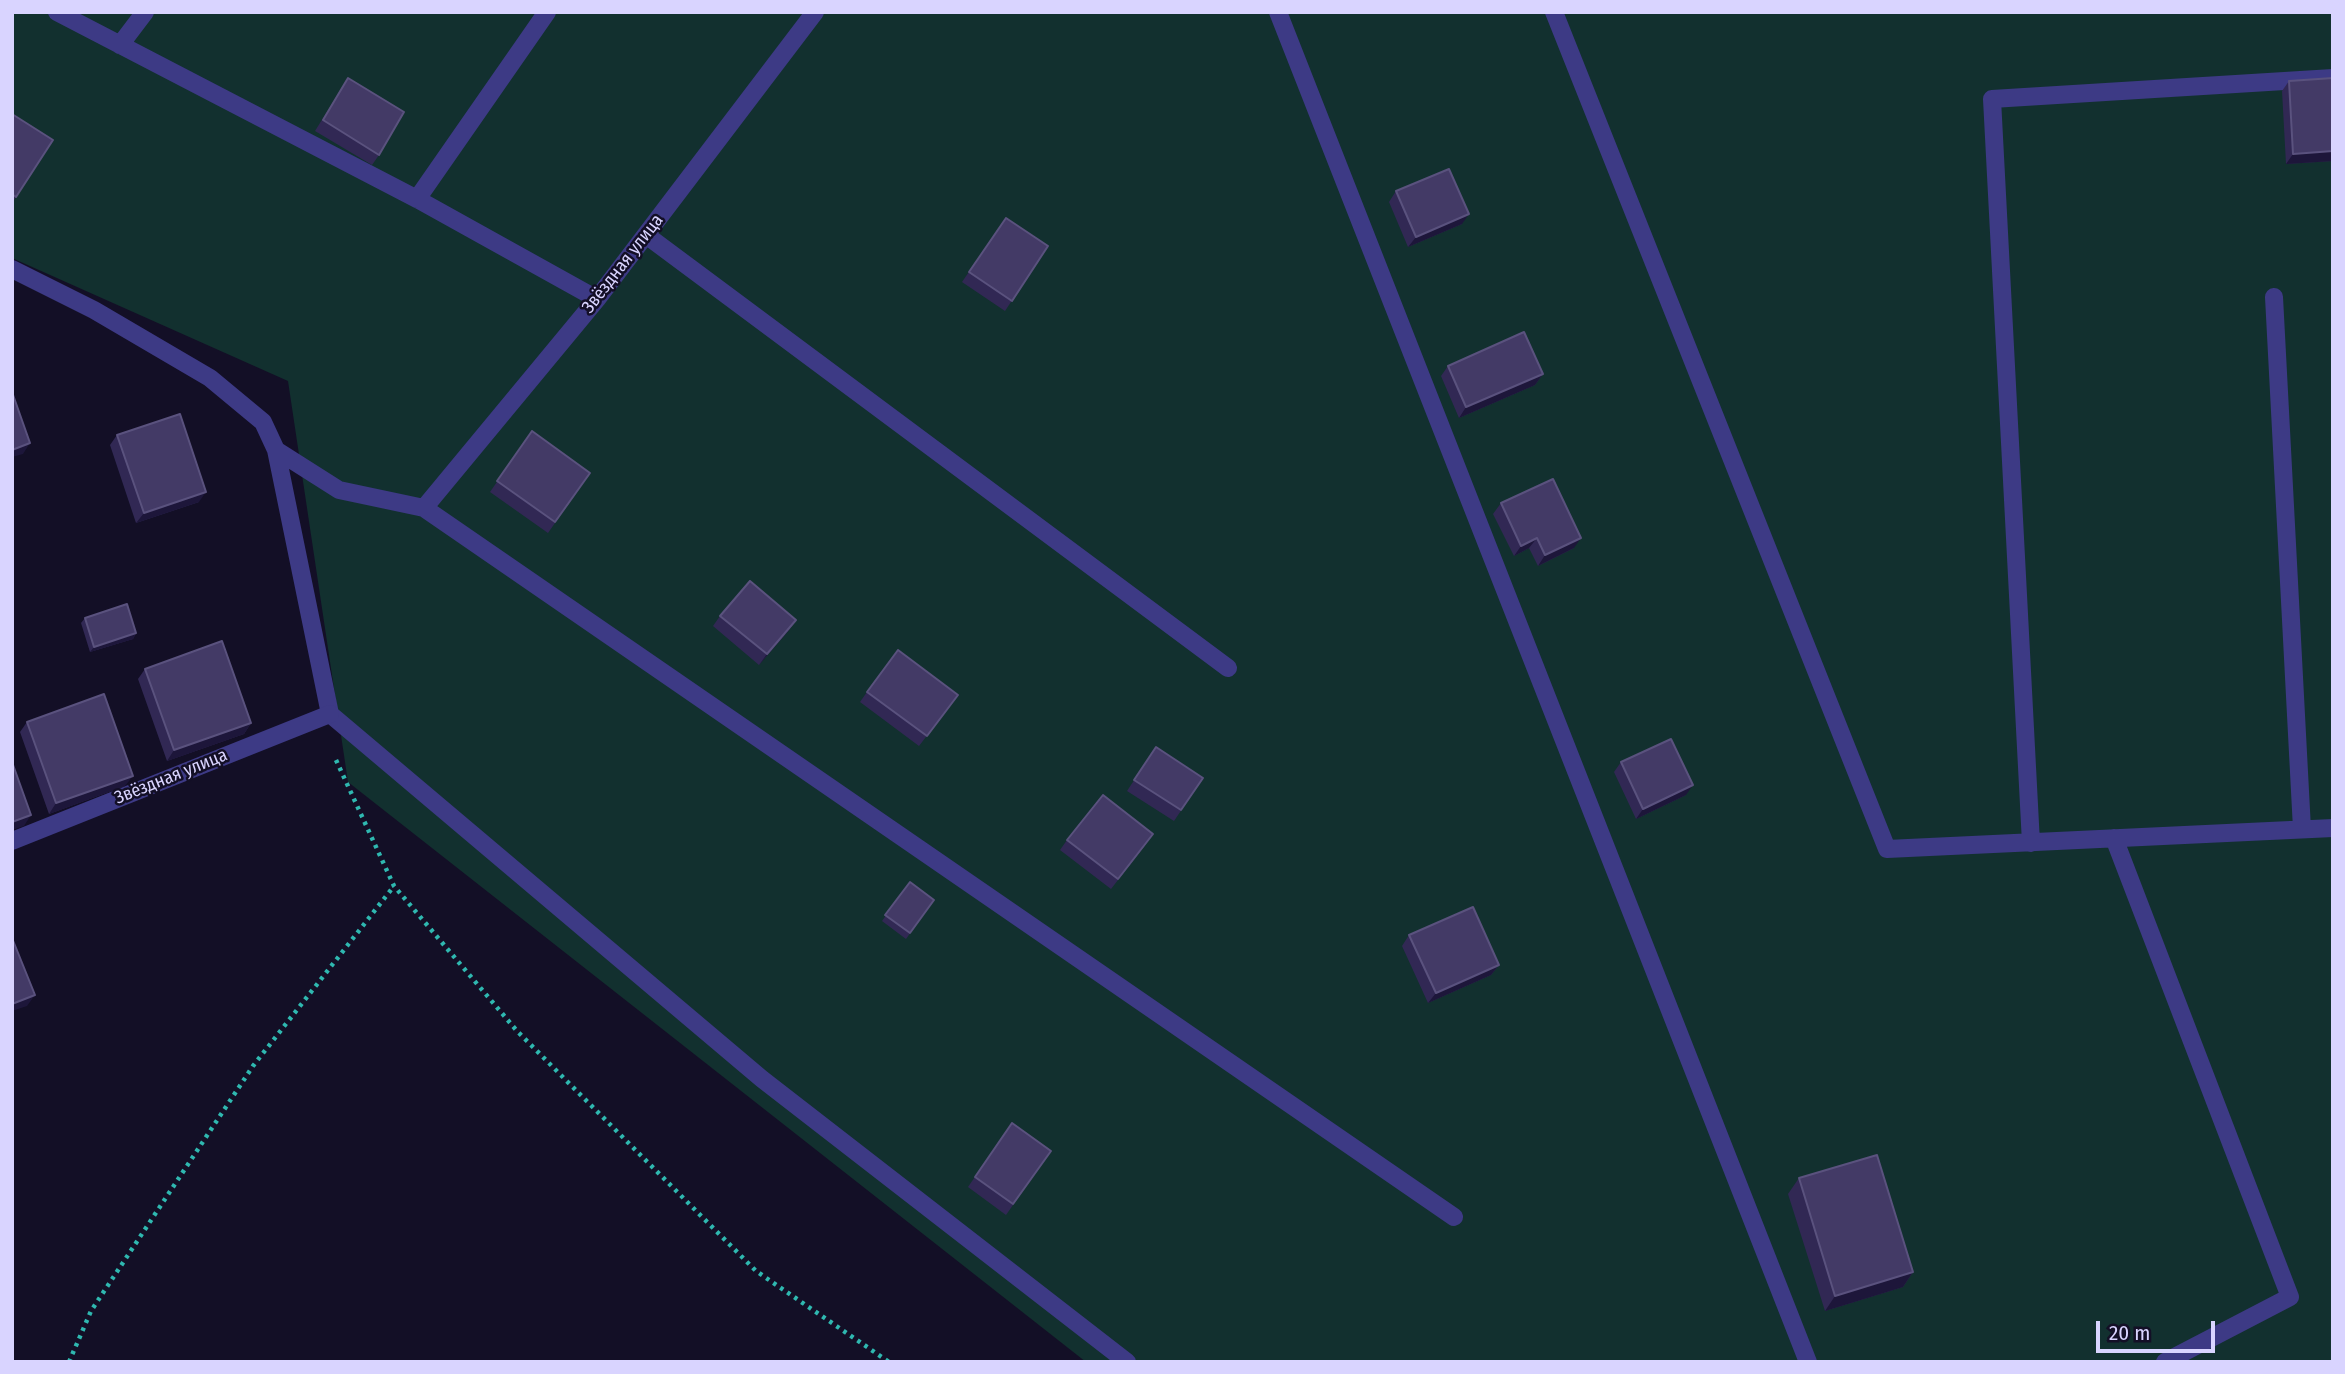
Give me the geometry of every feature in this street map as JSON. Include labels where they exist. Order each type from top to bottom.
[{"type":"street","points":[[57,12],[417,199],[597,299]]},
{"type":"street","points":[[120,45],[145,12]]},
{"type":"street","points":[[417,199],[547,12]]},
{"type":"street","name":"Звёздная улица","points":[[424,508],[597,299],[815,12]]},
{"type":"street","points":[[1278,12],[1808,1362]]},
{"type":"street","points":[[1554,12],[1887,849],[2333,828]]},
{"type":"street","points":[[2031,843],[1992,99],[2333,78]]},
{"type":"street","points":[[646,235],[1228,668]]},
{"type":"street","points":[[12,269],[94,310],[211,379],[263,422],[276,450],[330,714],[762,1079],[1127,1362]]},
{"type":"street","points":[[2274,297],[2302,829]]},
{"type":"street","points":[[276,450],[339,490],[424,508],[1454,1217]]},
{"type":"street","name":"Звёздная улица","points":[[12,841],[330,714]]},
{"type":"street","points":[[2114,838],[2290,1297],[2165,1362]]},
{"type":"path","points":[[330,714],[331,749],[394,886],[517,1031],[756,1271],[889,1362]]},
{"type":"path","points":[[69,1362],[91,1311],[253,1066],[394,886]]},
{"type":"green space","points":[[12,12],[2333,12],[2333,1362],[1086,1362],[348,782],[288,381],[12,258]]},
{"type":"building","points":[[348,78],[404,112],[379,155],[323,120]]},
{"type":"building","points":[[2333,78],[2333,151],[2293,154],[2289,81]]},
{"type":"building","points":[[12,114],[53,140],[16,197],[12,194]]},
{"type":"building","points":[[1449,169],[1469,214],[1416,237],[1396,191]]},
{"type":"building","points":[[1006,218],[1048,246],[1012,301],[969,272]]},
{"type":"building","points":[[1524,332],[1543,374],[1466,407],[1448,366]]},
{"type":"building","points":[[12,392],[30,443],[12,450]]},
{"type":"building","points":[[180,414],[206,492],[144,513],[117,435]]},
{"type":"building","points":[[532,431],[590,473],[555,522],[497,481]]},
{"type":"building","points":[[1553,479],[1581,538],[1545,555],[1537,538],[1521,546],[1501,503]]},
{"type":"building","points":[[750,581],[796,620],[767,654],[720,616]]},
{"type":"building","points":[[127,604],[136,633],[94,647],[85,618]]},
{"type":"building","points":[[222,641],[251,723],[174,750],[145,669]]},
{"type":"building","points":[[898,650],[958,695],[927,736],[867,692]]},
{"type":"building","points":[[104,694],[133,776],[56,803],[27,722]]},
{"type":"building","points":[[1671,739],[1693,785],[1643,809],[1621,762]]},
{"type":"building","points":[[1156,747],[1203,778],[1181,810],[1134,780]]},
{"type":"building","points":[[12,762],[31,815],[12,822]]},
{"type":"building","points":[[1103,795],[1153,834],[1118,879],[1067,840]]},
{"type":"building","points":[[910,882],[934,900],[910,933],[885,915]]},
{"type":"building","points":[[1473,907],[1499,965],[1436,993],[1409,935]]},
{"type":"building","points":[[12,938],[35,995],[12,1004]]},
{"type":"building","points":[[1012,1123],[1051,1151],[1013,1204],[975,1177]]},
{"type":"building","points":[[1877,1155],[1913,1272],[1835,1296],[1799,1178]]}]
